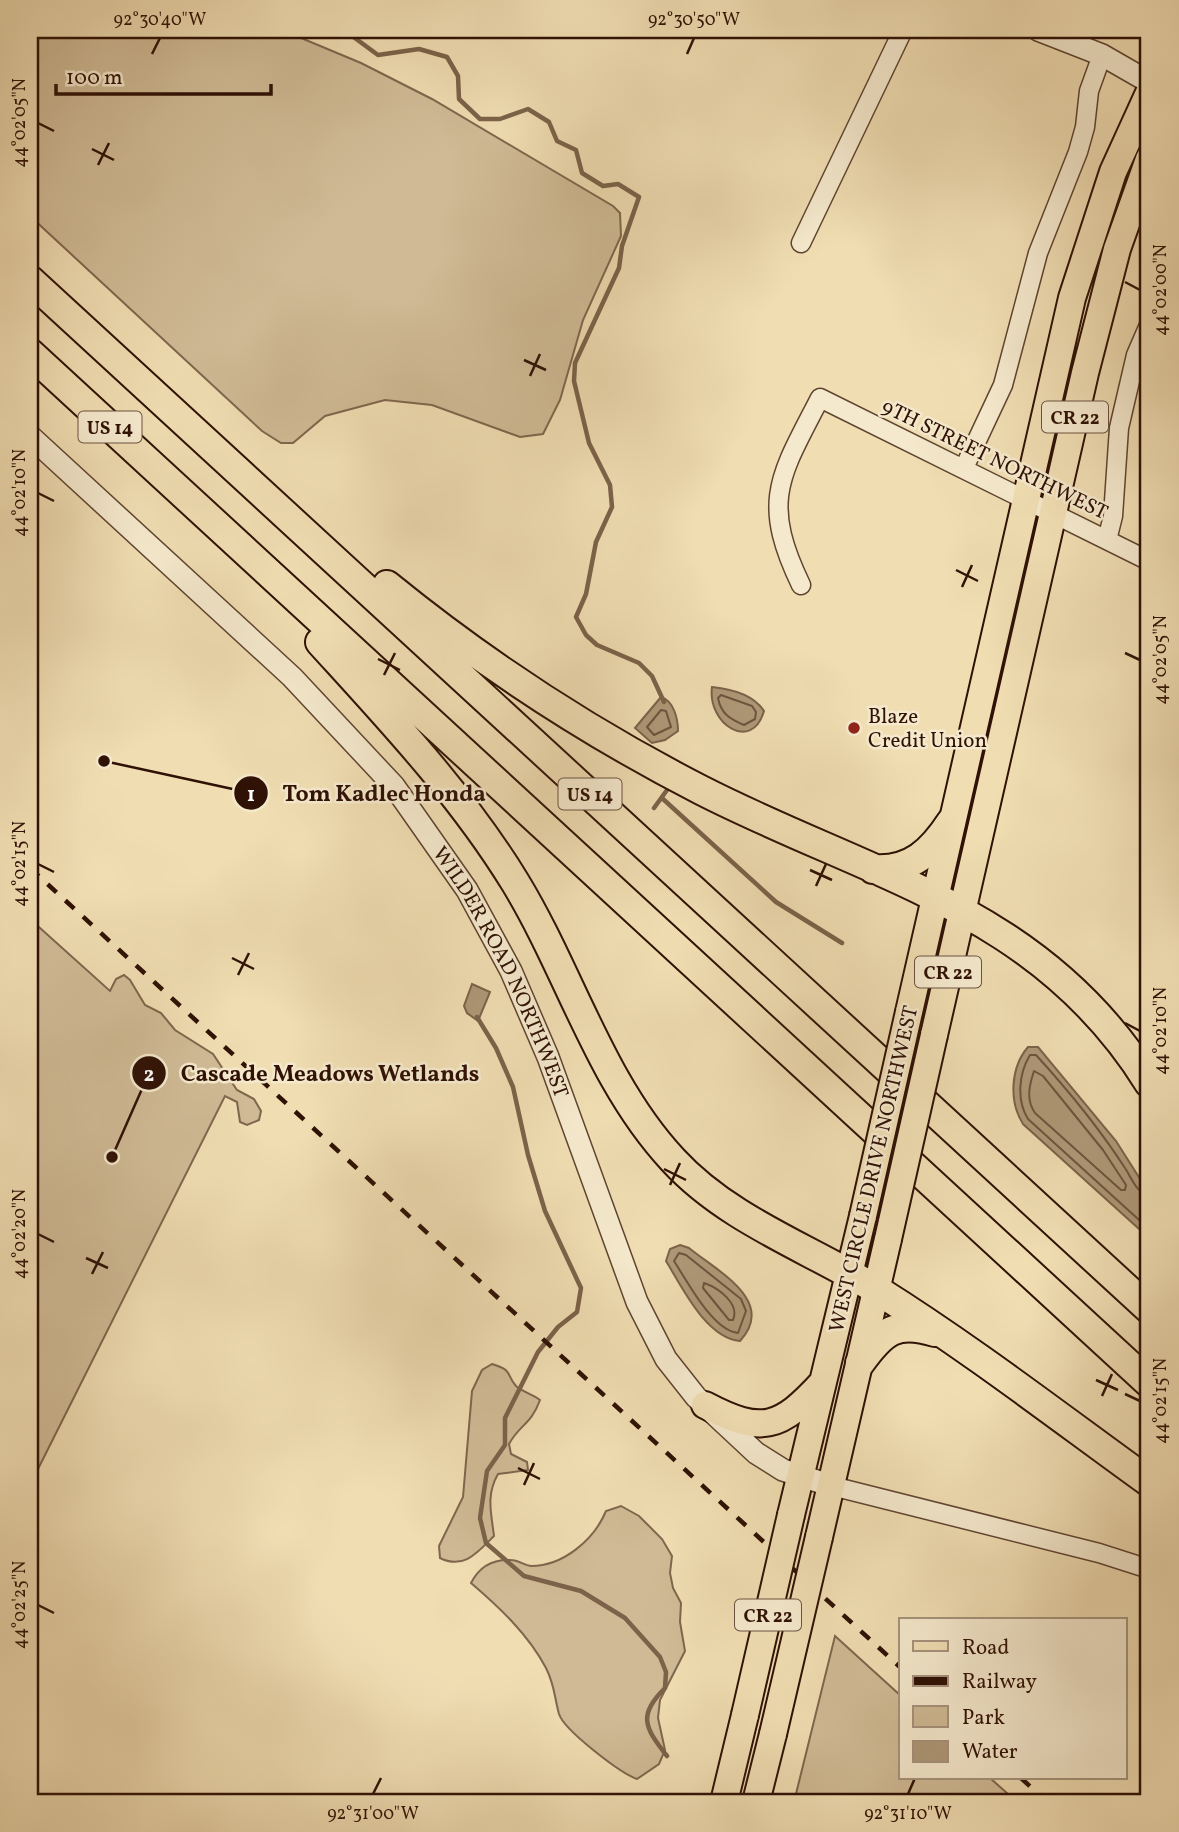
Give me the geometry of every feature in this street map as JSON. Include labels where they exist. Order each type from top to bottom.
[{"type":"highway","name":"US 14","points":[[30,280],[1149,1308]]},
{"type":"highway","name":"US 14","points":[[30,353],[1149,1383]]},
{"type":"highway","points":[[157,398],[403,598],[523,685],[700,789],[934,895],[1010,938],[1067,982],[1116,1034],[1149,1083]]},
{"type":"highway","points":[[191,501],[414,747],[481,833],[514,880],[548,941],[624,1093],[661,1147],[701,1187],[728,1206],[877,1290],[1149,1482]]},
{"type":"highway","points":[[873,869],[895,869],[914,862],[929,852],[951,822]]},
{"type":"highway","points":[[860,1363],[880,1338],[898,1327],[916,1326],[944,1335]]},
{"type":"main road","name":"WEST CIRCLE DRIVE NORTHWEST","points":[[724,1802],[863,1216],[1059,350],[1089,241],[1113,172],[1149,93]]},
{"type":"main road","name":"WEST CIRCLE DRIVE NORTHWEST","points":[[756,1802],[832,1486],[962,909],[1111,270],[1149,159]]},
{"type":"main road","points":[[705,1405],[742,1423],[776,1423],[797,1409],[824,1380]]},
{"type":"street","points":[[801,243],[903,30]]},
{"type":"street","points":[[1038,30],[1102,55],[1149,82]]},
{"type":"street","points":[[964,468],[1003,385],[1038,253],[1078,152],[1085,127],[1089,91],[1102,55]]},
{"type":"street","points":[[1107,540],[1114,505],[1118,428],[1136,355],[1149,325]]},
{"type":"street","name":"9TH STREET NORTHWEST","points":[[802,584],[785,551],[776,502],[786,464],[820,398],[1149,561]]},
{"type":"street","name":"WILDER ROAD NORTHWEST","points":[[30,436],[324,709],[394,786],[438,846],[482,914],[524,999],[606,1223],[650,1331],[683,1382],[756,1453],[801,1477],[832,1486]]},
{"type":"street","points":[[832,1486],[1074,1546],[1149,1569]]},
{"type":"green space","points":[[30,30],[282,30],[361,63],[432,99],[613,206],[620,213],[621,236],[583,320],[560,400],[543,434],[520,437],[432,405],[385,400],[325,416],[293,443],[281,443],[262,431],[30,216]]},
{"type":"green space","points":[[30,919],[110,991],[116,979],[124,975],[145,1005],[161,1013],[175,1030],[213,1054],[237,1090],[254,1099],[261,1111],[259,1120],[247,1125],[240,1122],[237,1102],[225,1096],[30,1485]]},
{"type":"green space","points":[[492,1364],[506,1371],[518,1388],[540,1400],[533,1415],[509,1444],[511,1454],[527,1462],[528,1470],[498,1474],[491,1497],[494,1536],[470,1558],[449,1561],[440,1558],[439,1546],[463,1497],[472,1391],[482,1370]]},
{"type":"green space","points":[[621,1506],[639,1516],[662,1539],[672,1556],[670,1573],[673,1588],[681,1603],[680,1622],[685,1651],[660,1700],[658,1718],[665,1750],[659,1764],[637,1779],[618,1769],[563,1721],[551,1680],[531,1644],[471,1583],[482,1568],[498,1561],[514,1560],[531,1566],[543,1565],[566,1556],[594,1532],[606,1511]]},
{"type":"green space","points":[[835,1636],[899,1694],[899,1780],[992,1780],[1017,1802],[794,1802]]},
{"type":"water","points":[[712,687],[734,691],[754,700],[764,711],[758,724],[741,732],[723,722],[712,700]]},
{"type":"water","points":[[661,697],[672,706],[678,731],[665,740],[652,743],[635,728]]},
{"type":"water","points":[[472,984],[490,992],[478,1021],[467,1013],[464,1006]]},
{"type":"water","points":[[1028,1047],[1038,1047],[1116,1141],[1149,1193],[1149,1238],[1023,1124],[1015,1106],[1014,1085],[1018,1065]]},
{"type":"water","points":[[680,1245],[689,1248],[727,1277],[748,1300],[752,1313],[750,1326],[740,1341],[716,1331],[687,1297],[666,1261],[670,1249]]},
{"type":"waterway","points":[[344,30],[378,55],[419,49],[447,57],[458,76],[459,99],[480,119],[500,119],[528,109],[549,122],[557,141],[576,150],[582,173],[603,186],[618,184],[639,197],[622,246],[619,268],[575,363],[574,381],[589,443],[610,485],[612,507],[596,542],[586,594],[576,617],[586,635],[597,645],[639,663],[652,676],[664,702]]},
{"type":"waterway","points":[[654,808],[667,790]]},
{"type":"waterway","points":[[663,799],[776,902],[842,943]]},
{"type":"waterway","points":[[477,1017],[496,1048],[513,1087],[528,1155],[545,1211],[581,1288],[577,1312],[558,1327],[538,1352],[505,1418],[505,1445],[487,1471],[480,1518],[486,1543],[524,1576],[581,1591],[625,1618],[660,1657],[666,1672],[665,1688],[651,1706],[647,1721],[653,1737],[667,1756]]},
{"type":"railway","points":[[30,868],[899,1666]]},
{"type":"railway","points":[[1023,1780],[1047,1802]]},
{"type":"place","name":"Blaze Credit Union","points":[[854,728]]},
{"type":"place","name":"Tom Kadlec Honda","points":[[104,761]]},
{"type":"place","name":"Cascade Meadows Wetlands","points":[[112,1157]]}]
